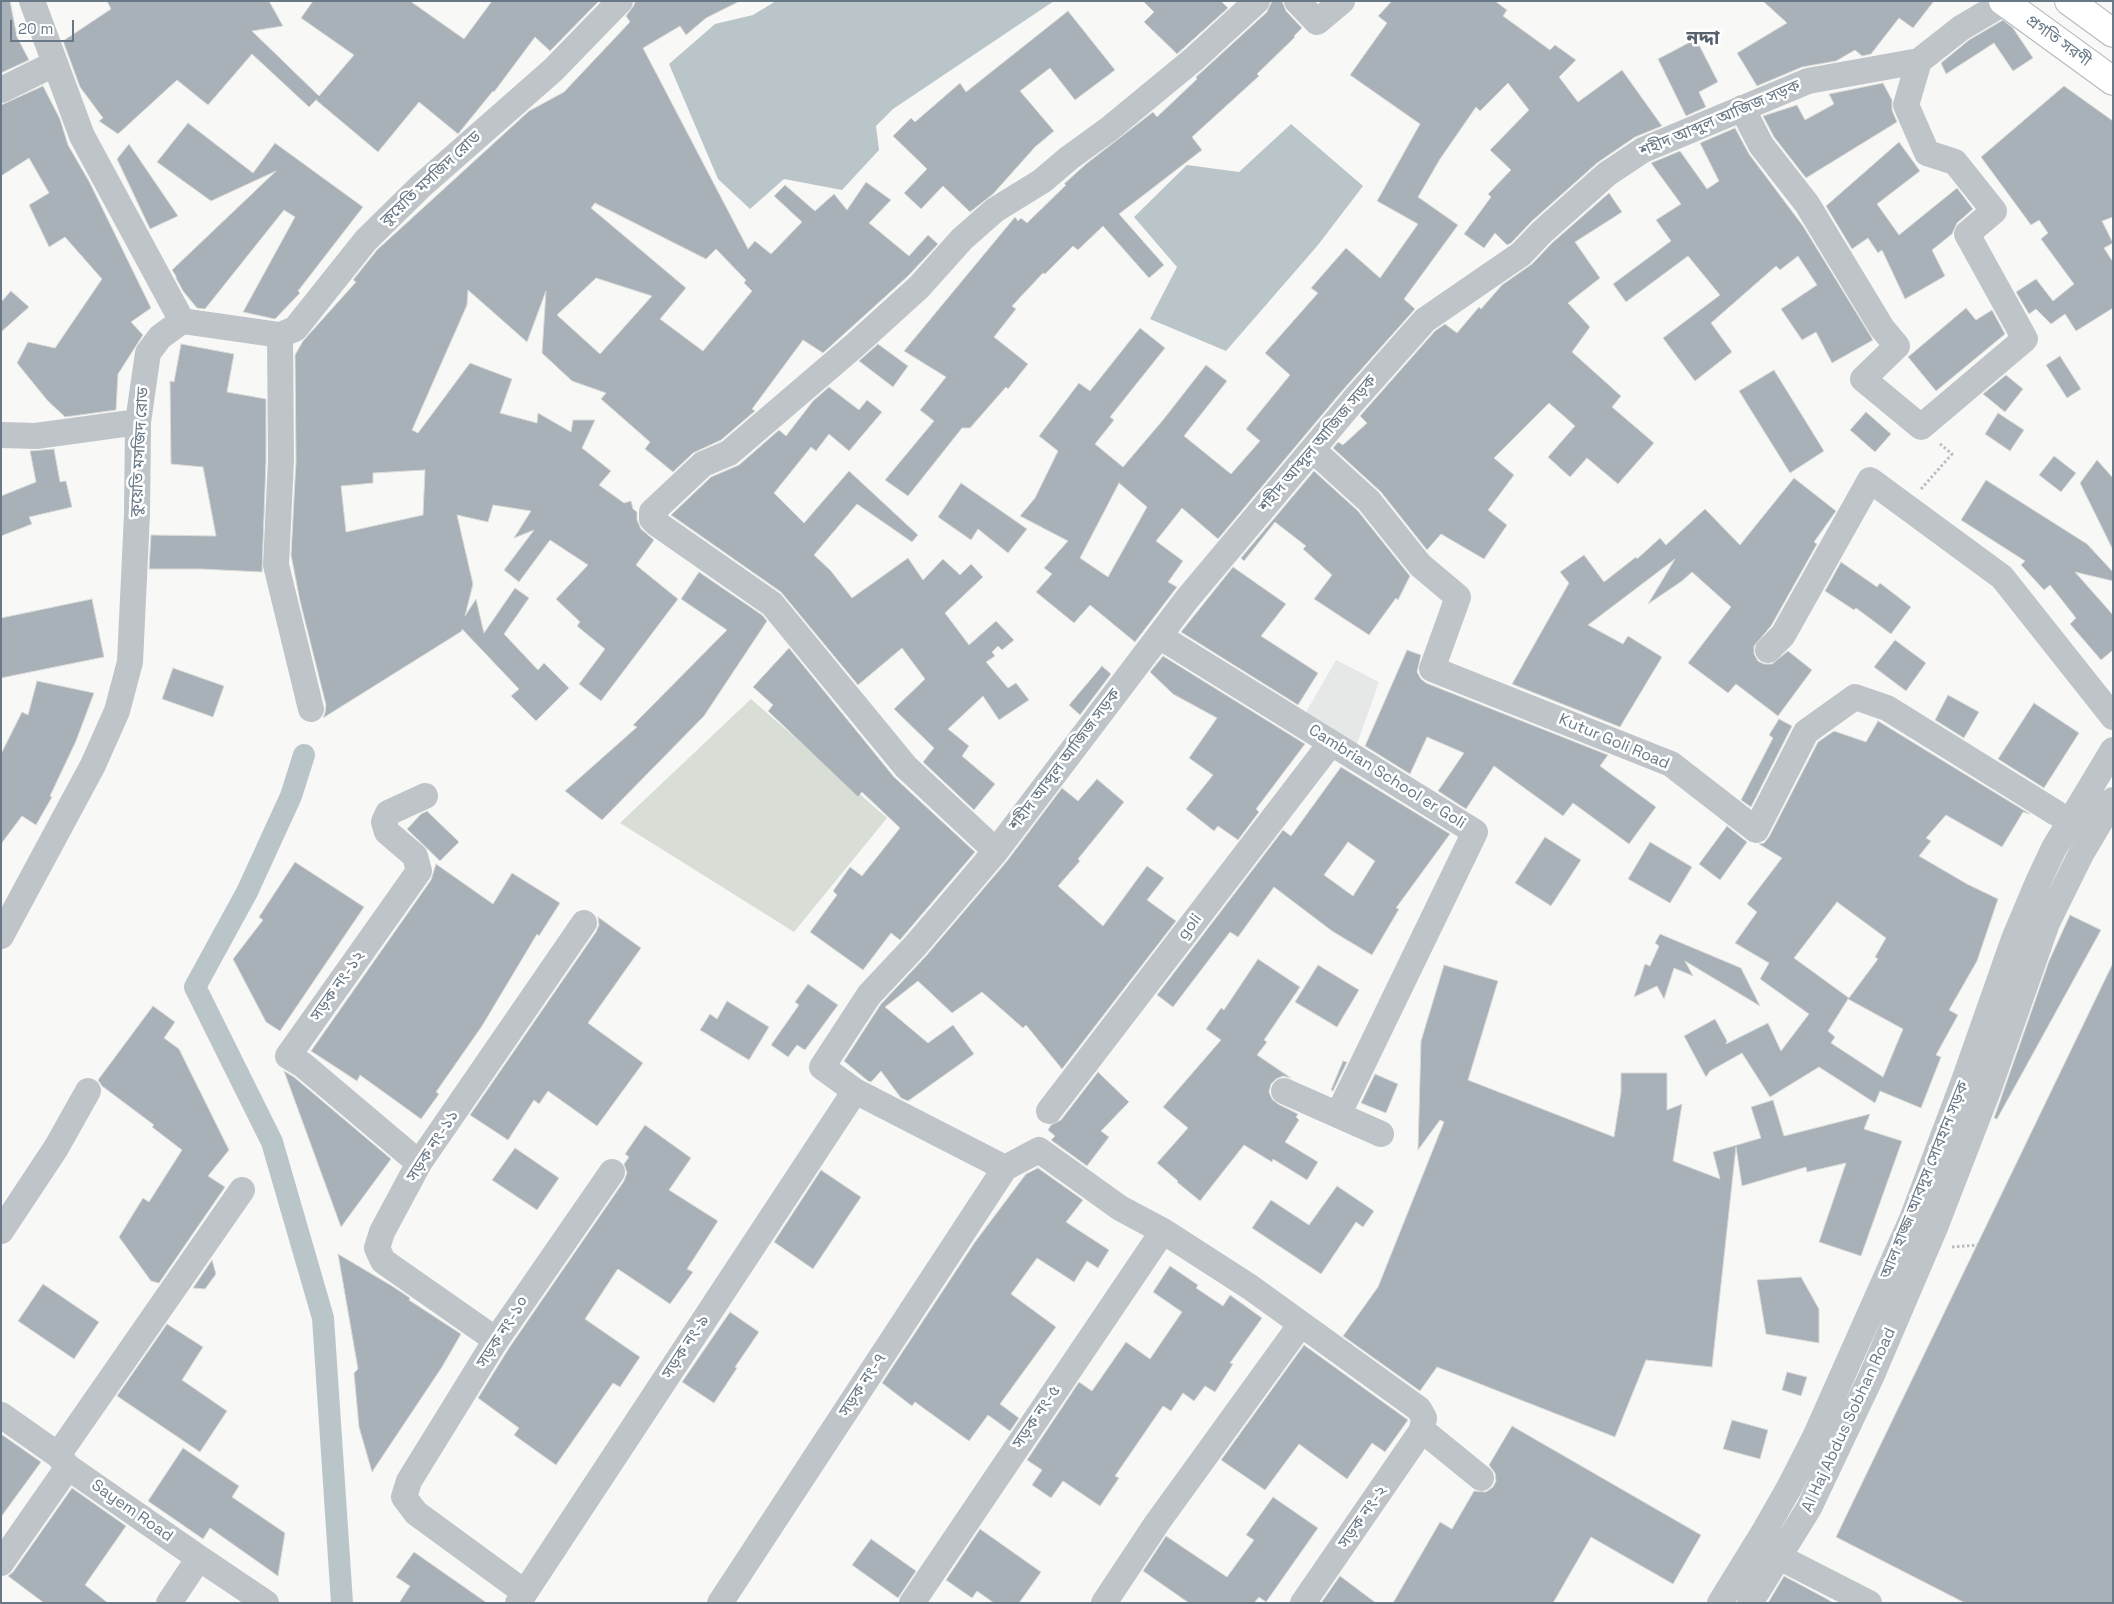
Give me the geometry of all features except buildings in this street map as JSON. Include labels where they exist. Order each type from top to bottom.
[{"type":"main road","points":[[2069,1],[2113,33]]},
{"type":"main road","name":"প্রগতি সরণী","points":[[2004,2],[2113,81]]},
{"type":"street","points":[[32,1],[82,136],[182,321],[280,335],[281,460],[276,565],[311,709]]},
{"type":"street","name":"কুয়েতি মসজিদ রোড","points":[[280,335],[295,329],[366,240],[414,193],[554,70],[620,1]]},
{"type":"street","points":[[996,851],[906,767],[772,604],[656,523],[652,519],[652,512],[703,464],[729,452],[854,346],[919,287],[962,239],[995,210],[1042,181],[1069,158],[1109,129],[1194,59],[1258,1]]},
{"type":"street","points":[[1297,1],[1317,22],[1342,1]]},
{"type":"street","name":"শহীদ আব্দুল আজিজ সড়ক","points":[[855,1091],[822,1067],[869,995],[915,946],[996,851],[1187,599],[1353,401],[1425,320],[1521,254],[1542,232],[1607,174],[1643,150],[1808,81],[1920,61],[1961,28],[2004,2]]},
{"type":"street","points":[[1742,108],[1761,145],[1808,204],[1882,328],[1897,346],[1863,379],[1921,427],[2025,339],[1967,234],[1994,211],[1955,162],[1927,153],[1906,106],[1920,61]]},
{"type":"street","points":[[1,90],[54,64]]},
{"type":"street","name":"কুয়েতি মসজিদ রোড","points":[[1,936],[93,765],[117,711],[130,662],[137,514],[138,422],[148,352],[160,337],[182,321]]},
{"type":"street","points":[[1,435],[36,436],[138,422]]},
{"type":"street","name":"Kutur Goli Road","points":[[1313,450],[1369,501],[1420,565],[1458,597],[1432,669],[1670,764],[1756,830],[1806,732],[1855,697],[1887,708],[2056,813]]},
{"type":"street","points":[[1768,650],[1783,634],[1870,480],[2002,577],[2113,717]]},
{"type":"street","name":"Cambrian School er Goli","points":[[1159,636],[1475,832],[1372,1044],[1342,1106],[1338,1115],[1382,1134],[1373,1130],[1364,1126],[1355,1122],[1346,1118],[1337,1114],[1284,1090]]},
{"type":"street","name":"goli","points":[[1048,1111],[1330,743]]},
{"type":"street","name":"আল হাজ্জ আবদুস সোবহান সড়ক","points":[[1720,1603],[1780,1505],[1815,1437],[1912,1219],[1966,1078],[2014,939],[2038,882],[2054,848],[2113,750]]},
{"type":"street","name":"সড়ক নং-১২","points":[[419,1163],[303,1064],[288,1056],[419,871],[415,856],[387,832],[384,822],[388,813],[426,796]]},
{"type":"street","name":"আল হাজ্জ আবদুস সোবহান সড়ক","points":[[1943,1239],[1989,1088],[2046,923],[2081,854],[2113,800]]},
{"type":"street","name":"সড়ক নং-১১","points":[[496,1340],[383,1260],[377,1248],[382,1232],[419,1163],[584,923]]},
{"type":"street","points":[[3,1222],[56,1148],[88,1091]]},
{"type":"street","points":[[855,1091],[1005,1168],[1039,1150],[1120,1208],[1163,1231],[1250,1288],[1419,1409],[1424,1418],[1422,1430],[1481,1478]]},
{"type":"street","name":"সড়ক নং-৯","points":[[521,1598],[855,1091]]},
{"type":"street","name":"সড়ক নং-৭","points":[[720,1603],[1005,1168]]},
{"type":"street","name":"সড়ক নং-১০","points":[[521,1598],[416,1514],[404,1497],[409,1481],[496,1340],[612,1172]]},
{"type":"street","points":[[1,1564],[63,1461],[242,1190]]},
{"type":"street","name":"সড়ক নং-৫","points":[[912,1603],[1163,1231]]},
{"type":"street","name":"Al Haj Abdus Sobhan Road","points":[[1750,1603],[1809,1508],[1943,1239]]},
{"type":"street","points":[[1104,1603],[1157,1523],[1301,1324]]},
{"type":"street","name":"Sayem Road","points":[[1,1416],[199,1558],[266,1603]]},
{"type":"street","name":"সড়ক নং-২","points":[[1304,1603],[1422,1430]]},
{"type":"street","points":[[1780,1557],[1869,1603]]},
{"type":"street","points":[[169,1603],[199,1558]]},
{"type":"path","points":[[1905,506],[1952,454],[1921,427]]},
{"type":"path","points":[[1943,1239],[1978,1245]]},
{"type":"shaded area","points":[[776,1],[1054,1],[893,109],[876,126],[879,150],[842,190],[784,179],[750,209],[718,179],[669,64],[715,24],[753,15]]},
{"type":"shaded area","points":[[1291,124],[1363,186],[1318,245],[1226,351],[1150,319],[1177,267],[1134,217],[1187,165],[1239,172]]},
{"type":"shaded area","points":[[1336,660],[1379,682],[1356,747],[1305,714]]},
{"type":"shaded area","points":[[751,699],[887,818],[794,932],[620,823]]},
{"type":"waterway","points":[[304,755],[291,796],[247,892],[195,987],[272,1142],[323,1318],[342,1603]]},
{"type":"district","name":"নদ্দা","points":[[1703,39]]}]
